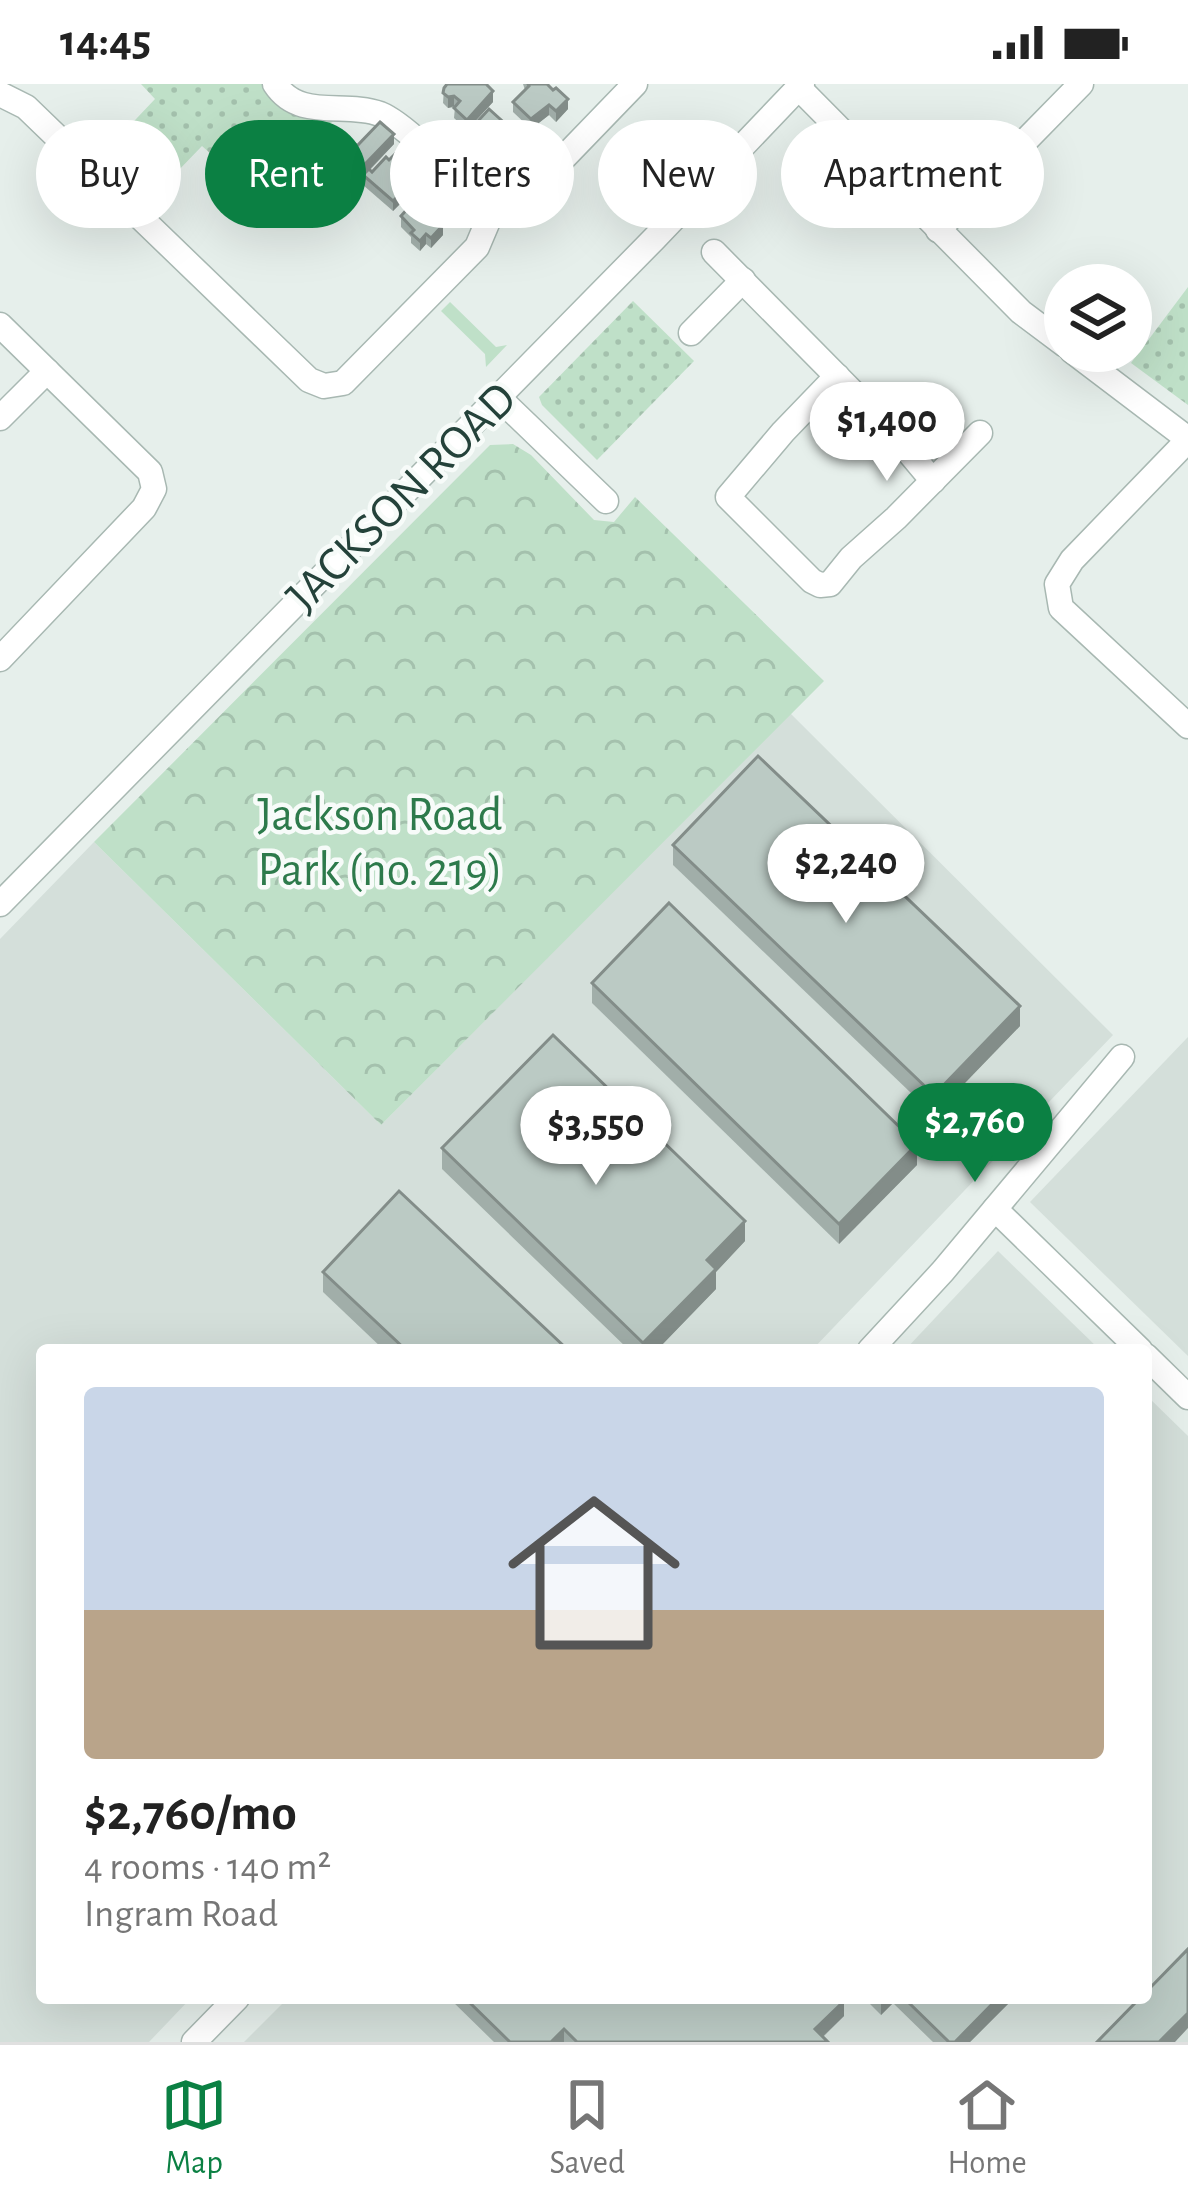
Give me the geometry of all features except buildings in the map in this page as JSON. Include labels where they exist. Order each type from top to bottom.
[{"type":"street","points":[[275,84],[303,106],[364,109],[390,120]]},
{"type":"street","points":[[574,147],[634,84]]},
{"type":"street","points":[[938,230],[1081,84]]},
{"type":"street","points":[[802,85],[938,230],[1044,329]]},
{"type":"street","name":"JACKSON ROAD","points":[[0,904],[802,85]]},
{"type":"street","points":[[0,94],[26,107],[309,380],[324,386],[343,382],[476,247],[485,228]]},
{"type":"street","points":[[714,252],[892,431],[933,481]]},
{"type":"street","points":[[691,333],[743,280]]},
{"type":"street","points":[[0,326],[150,472],[154,489],[144,508],[0,659]]},
{"type":"street","points":[[0,418],[47,371]]},
{"type":"street","points":[[1100,372],[1188,439],[1072,560],[1057,584],[1061,608],[1188,726]]},
{"type":"street","points":[[837,376],[728,497],[820,585],[830,584],[980,433]]},
{"type":"street","points":[[498,397],[606,501]]},
{"type":"street","points":[[876,1344],[1122,1057]]},
{"type":"street","points":[[994,1209],[1134,1344]]},
{"type":"street","points":[[1152,1362],[1188,1397]]},
{"type":"street","points":[[194,2042],[231,2004]]},
{"type":"shaded area","points":[[790,713],[1113,1035],[818,1344],[36,1344],[36,2004],[185,2004],[149,2042],[0,2042],[0,939],[94,842],[381,1125]]},
{"type":"shaded area","points":[[1188,1037],[1188,1356],[1030,1202]]},
{"type":"shaded area","points":[[998,1251],[1094,1344],[911,1344]]},
{"type":"shaded area","points":[[1152,1401],[1188,1436],[1188,2042],[244,2042],[282,2004],[1152,2004]]},
{"type":"green space","points":[[141,84],[262,84],[294,108],[330,120],[205,120],[205,149],[202,146],[181,168],[181,120],[135,120],[155,99]]},
{"type":"green space","points":[[1188,287],[1188,405],[1143,372],[1152,372],[1152,335]]},
{"type":"green space","points":[[633,301],[694,361],[597,460],[539,397]]},
{"type":"green space","points":[[450,302],[496,347],[507,345],[486,367],[485,354],[441,311]]},
{"type":"green space","name":"Jackson Road Park (no. 219)","points":[[513,444],[531,455],[594,520],[614,522],[635,497],[824,681],[381,1125],[94,842],[490,445]]}]
